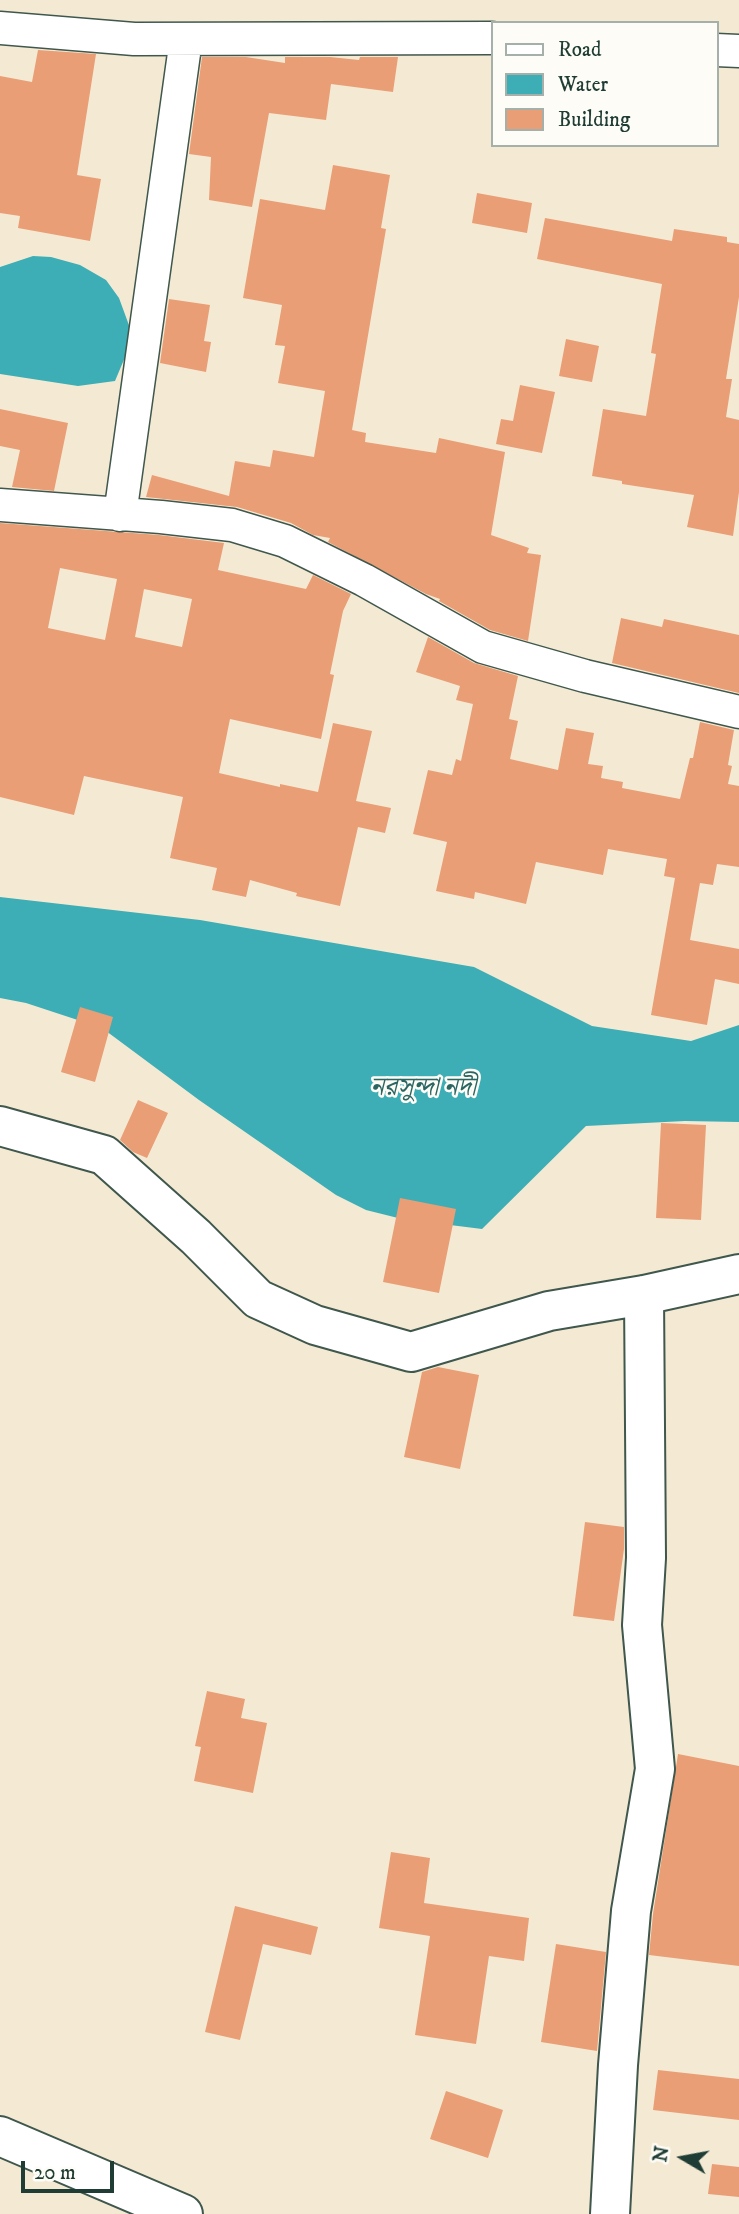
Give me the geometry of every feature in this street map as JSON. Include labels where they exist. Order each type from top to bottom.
[{"type":"street","points":[[0,27],[134,39],[490,38]]},
{"type":"street","points":[[120,515],[186,38]]},
{"type":"street","points":[[718,50],[739,51]]},
{"type":"street","points":[[0,505],[161,517],[232,526],[285,541],[364,580],[483,646],[585,676],[739,712]]},
{"type":"street","points":[[0,1126],[104,1155],[196,1237],[258,1299],[315,1325],[411,1352],[548,1311],[645,1295],[739,1274]]},
{"type":"street","points":[[610,2214],[629,1932],[655,1769],[642,1625],[646,1558],[643,1345],[645,1295]]},
{"type":"street","points":[[0,2136],[183,2214]]},
{"type":"water","points":[[33,256],[51,257],[80,265],[106,280],[119,298],[130,328],[128,350],[115,381],[78,386],[0,374],[0,267]]},
{"type":"water","name":"নরসুন্দা নদী","points":[[0,897],[200,920],[474,967],[592,1026],[691,1041],[739,1025],[739,1122],[685,1121],[586,1126],[482,1229],[402,1219],[366,1210],[336,1195],[199,1100],[102,1028],[26,1003],[0,998]]},
{"type":"building","points":[[38,50],[96,54],[77,175],[101,179],[90,241],[18,228],[20,216],[0,213],[0,76],[32,82]]},
{"type":"building","points":[[202,57],[246,57],[285,63],[285,57],[359,60],[360,57],[398,57],[393,92],[331,84],[326,120],[269,113],[252,207],[209,200],[211,157],[189,154]]},
{"type":"building","points":[[333,165],[390,175],[381,228],[386,229],[352,430],[366,433],[365,442],[436,453],[439,438],[505,452],[491,535],[529,548],[527,553],[541,555],[528,641],[490,630],[439,601],[440,599],[328,542],[330,538],[313,535],[291,523],[237,507],[146,497],[152,475],[229,496],[235,461],[270,467],[273,450],[314,457],[325,391],[278,383],[285,346],[275,345],[282,305],[243,298],[260,199],[325,210]]},
{"type":"building","points":[[477,193],[532,203],[527,233],[472,223]]},
{"type":"building","points":[[545,218],[672,241],[674,229],[727,237],[727,242],[739,244],[739,297],[726,379],[732,379],[726,417],[739,420],[739,492],[733,536],[687,527],[694,495],[622,484],[622,481],[592,476],[603,409],[646,416],[656,354],[651,353],[662,284],[537,259]]},
{"type":"building","points":[[169,299],[210,305],[204,341],[211,342],[206,372],[160,363]]},
{"type":"building","points":[[566,339],[599,346],[592,382],[559,376]]},
{"type":"building","points":[[520,385],[555,392],[542,453],[496,444],[501,419],[513,421]]},
{"type":"building","points":[[0,409],[68,423],[54,491],[12,487],[20,450],[0,446]]},
{"type":"building","points":[[0,523],[159,535],[224,543],[218,570],[306,589],[313,575],[351,594],[343,611],[330,674],[334,675],[321,739],[230,719],[219,773],[280,787],[280,784],[318,792],[333,723],[372,731],[356,801],[391,808],[385,833],[358,827],[340,906],[296,896],[297,893],[250,880],[246,897],[212,890],[217,868],[170,858],[183,797],[84,776],[74,815],[0,797]],"holes":[[[60,568],[117,579],[105,640],[48,628]],[[144,589],[192,599],[182,647],[135,637]]]},
{"type":"building","points":[[621,618],[662,627],[664,619],[739,635],[739,693],[612,663]]},
{"type":"building","points":[[428,637],[474,663],[518,676],[509,719],[518,721],[510,759],[558,770],[566,728],[594,733],[588,764],[603,766],[601,778],[623,782],[622,788],[680,799],[690,758],[693,758],[700,722],[734,730],[728,784],[739,786],[739,867],[717,864],[713,885],[700,883],[690,940],[739,949],[739,984],[715,979],[707,1025],[651,1015],[675,878],[664,876],[667,859],[608,849],[603,875],[536,862],[526,904],[475,892],[474,899],[436,891],[447,842],[413,834],[428,770],[452,775],[456,759],[461,761],[473,704],[456,700],[460,686],[416,672]]},
{"type":"building","points":[[80,1007],[113,1017],[95,1082],[61,1072]]},
{"type":"building","points":[[138,1100],[168,1113],[147,1158],[133,1152],[120,1140]]},
{"type":"building","points":[[661,1123],[706,1125],[701,1220],[656,1218]]},
{"type":"building","points":[[400,1198],[456,1209],[439,1293],[383,1282]]},
{"type":"building","points":[[438,1367],[479,1375],[460,1469],[404,1457],[422,1372]]},
{"type":"building","points":[[585,1522],[624,1527],[624,1549],[614,1621],[573,1616]]},
{"type":"building","points":[[207,1691],[245,1699],[241,1718],[267,1723],[253,1793],[194,1781],[201,1747],[195,1746]]},
{"type":"building","points":[[678,1754],[739,1766],[739,1966],[649,1955]]},
{"type":"building","points":[[391,1852],[430,1858],[424,1903],[529,1918],[524,1961],[489,1956],[476,2044],[415,2035],[430,1936],[379,1928]]},
{"type":"building","points":[[235,1906],[318,1927],[311,1955],[263,1944],[240,2040],[205,2032]]},
{"type":"building","points":[[556,1944],[606,1952],[597,2051],[541,2042]]},
{"type":"building","points":[[658,2070],[739,2079],[739,2120],[653,2110]]},
{"type":"building","points":[[446,2091],[503,2110],[488,2158],[430,2139]]},
{"type":"building","points":[[712,2164],[739,2167],[739,2197],[708,2194]]}]
